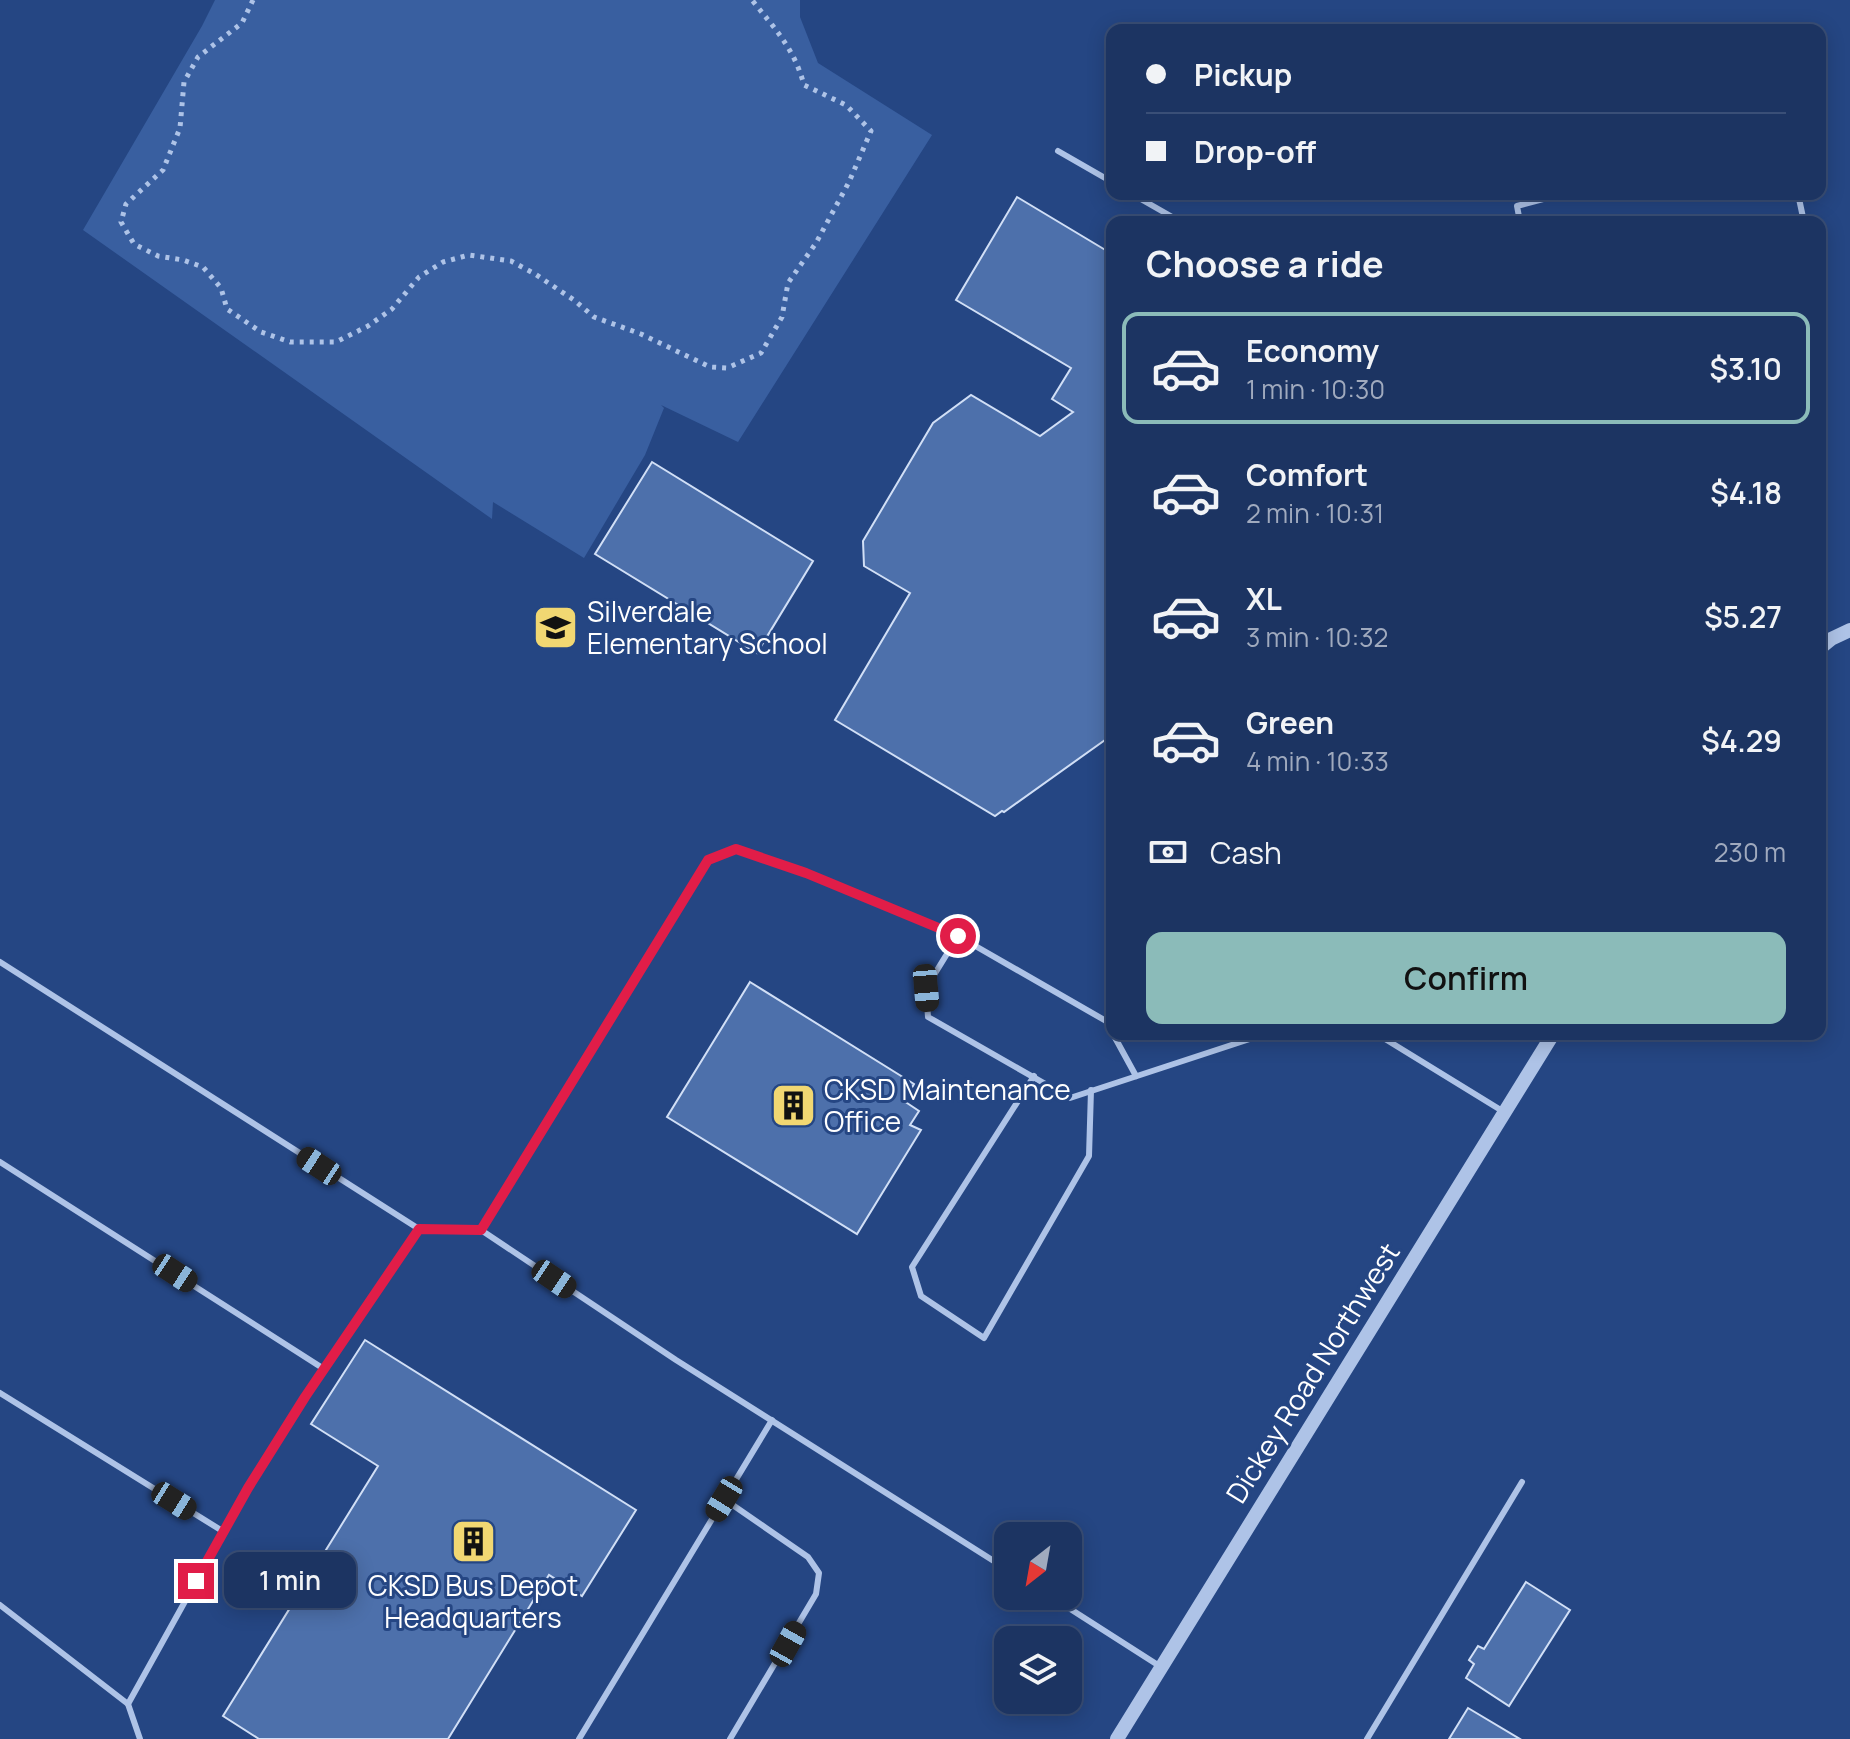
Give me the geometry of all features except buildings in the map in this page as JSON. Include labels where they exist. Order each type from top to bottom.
[{"type":"street","points":[[1826,643],[1850,630]]},
{"type":"street","name":"Dickey Road Northwest","points":[[1117,1739],[1549,1040]]},
{"type":"lane","points":[[1058,151],[1106,179]]},
{"type":"lane","points":[[1142,200],[1170,216]]},
{"type":"lane","points":[[1519,216],[1517,206],[1540,200]]},
{"type":"lane","points":[[481,1230],[708,860],[736,849],[806,873],[958,936],[1106,1021]]},
{"type":"lane","points":[[958,936],[926,988],[928,1017],[1070,1098],[1247,1040]]},
{"type":"lane","points":[[0,962],[419,1229],[481,1230],[676,1360],[994,1561]]},
{"type":"lane","points":[[1117,1040],[1136,1076]]},
{"type":"lane","points":[[1387,1040],[1504,1112]]},
{"type":"lane","points":[[1034,1076],[912,1267],[921,1296],[984,1338],[1089,1156],[1091,1090]]},
{"type":"lane","points":[[0,1162],[324,1369]]},
{"type":"lane","points":[[128,1704],[248,1488],[419,1229]]},
{"type":"lane","points":[[0,1393],[224,1532]]},
{"type":"lane","points":[[579,1739],[772,1420]]},
{"type":"lane","points":[[1367,1739],[1522,1482]]},
{"type":"lane","points":[[724,1499],[808,1557],[819,1573],[816,1594],[730,1739]]},
{"type":"lane","points":[[0,1605],[128,1704],[140,1739]]},
{"type":"lane","points":[[1072,1610],[1162,1667]]},
{"type":"path","points":[[253,0],[242,23],[198,57],[184,82],[180,128],[163,170],[126,204],[121,222],[134,244],[158,256],[203,267],[221,288],[227,309],[261,332],[290,342],[336,342],[368,326],[392,309],[419,277],[443,262],[469,255],[511,261],[574,300],[594,317],[641,334],[710,367],[727,368],[761,353],[782,317],[788,283],[836,207],[871,131],[846,105],[804,85],[798,64],[786,42],[752,0]]},
{"type":"shaded area","points":[[215,0],[800,0],[800,17],[818,63],[932,135],[738,442],[661,405],[664,408],[645,455],[584,558],[493,502],[492,519],[83,230]]},
{"type":"place","name":"Silverdale Elementary School","points":[[556,628]]},
{"type":"place","name":"CKSD Maintenance Office","points":[[793,1106]]},
{"type":"place","name":"CKSD Bus Depot Headquarters","points":[[473,1542]]},
{"type":"route","points":[[196,1581],[248,1488],[305,1397],[419,1229],[481,1230],[708,860],[736,849],[806,873],[958,936]]}]
